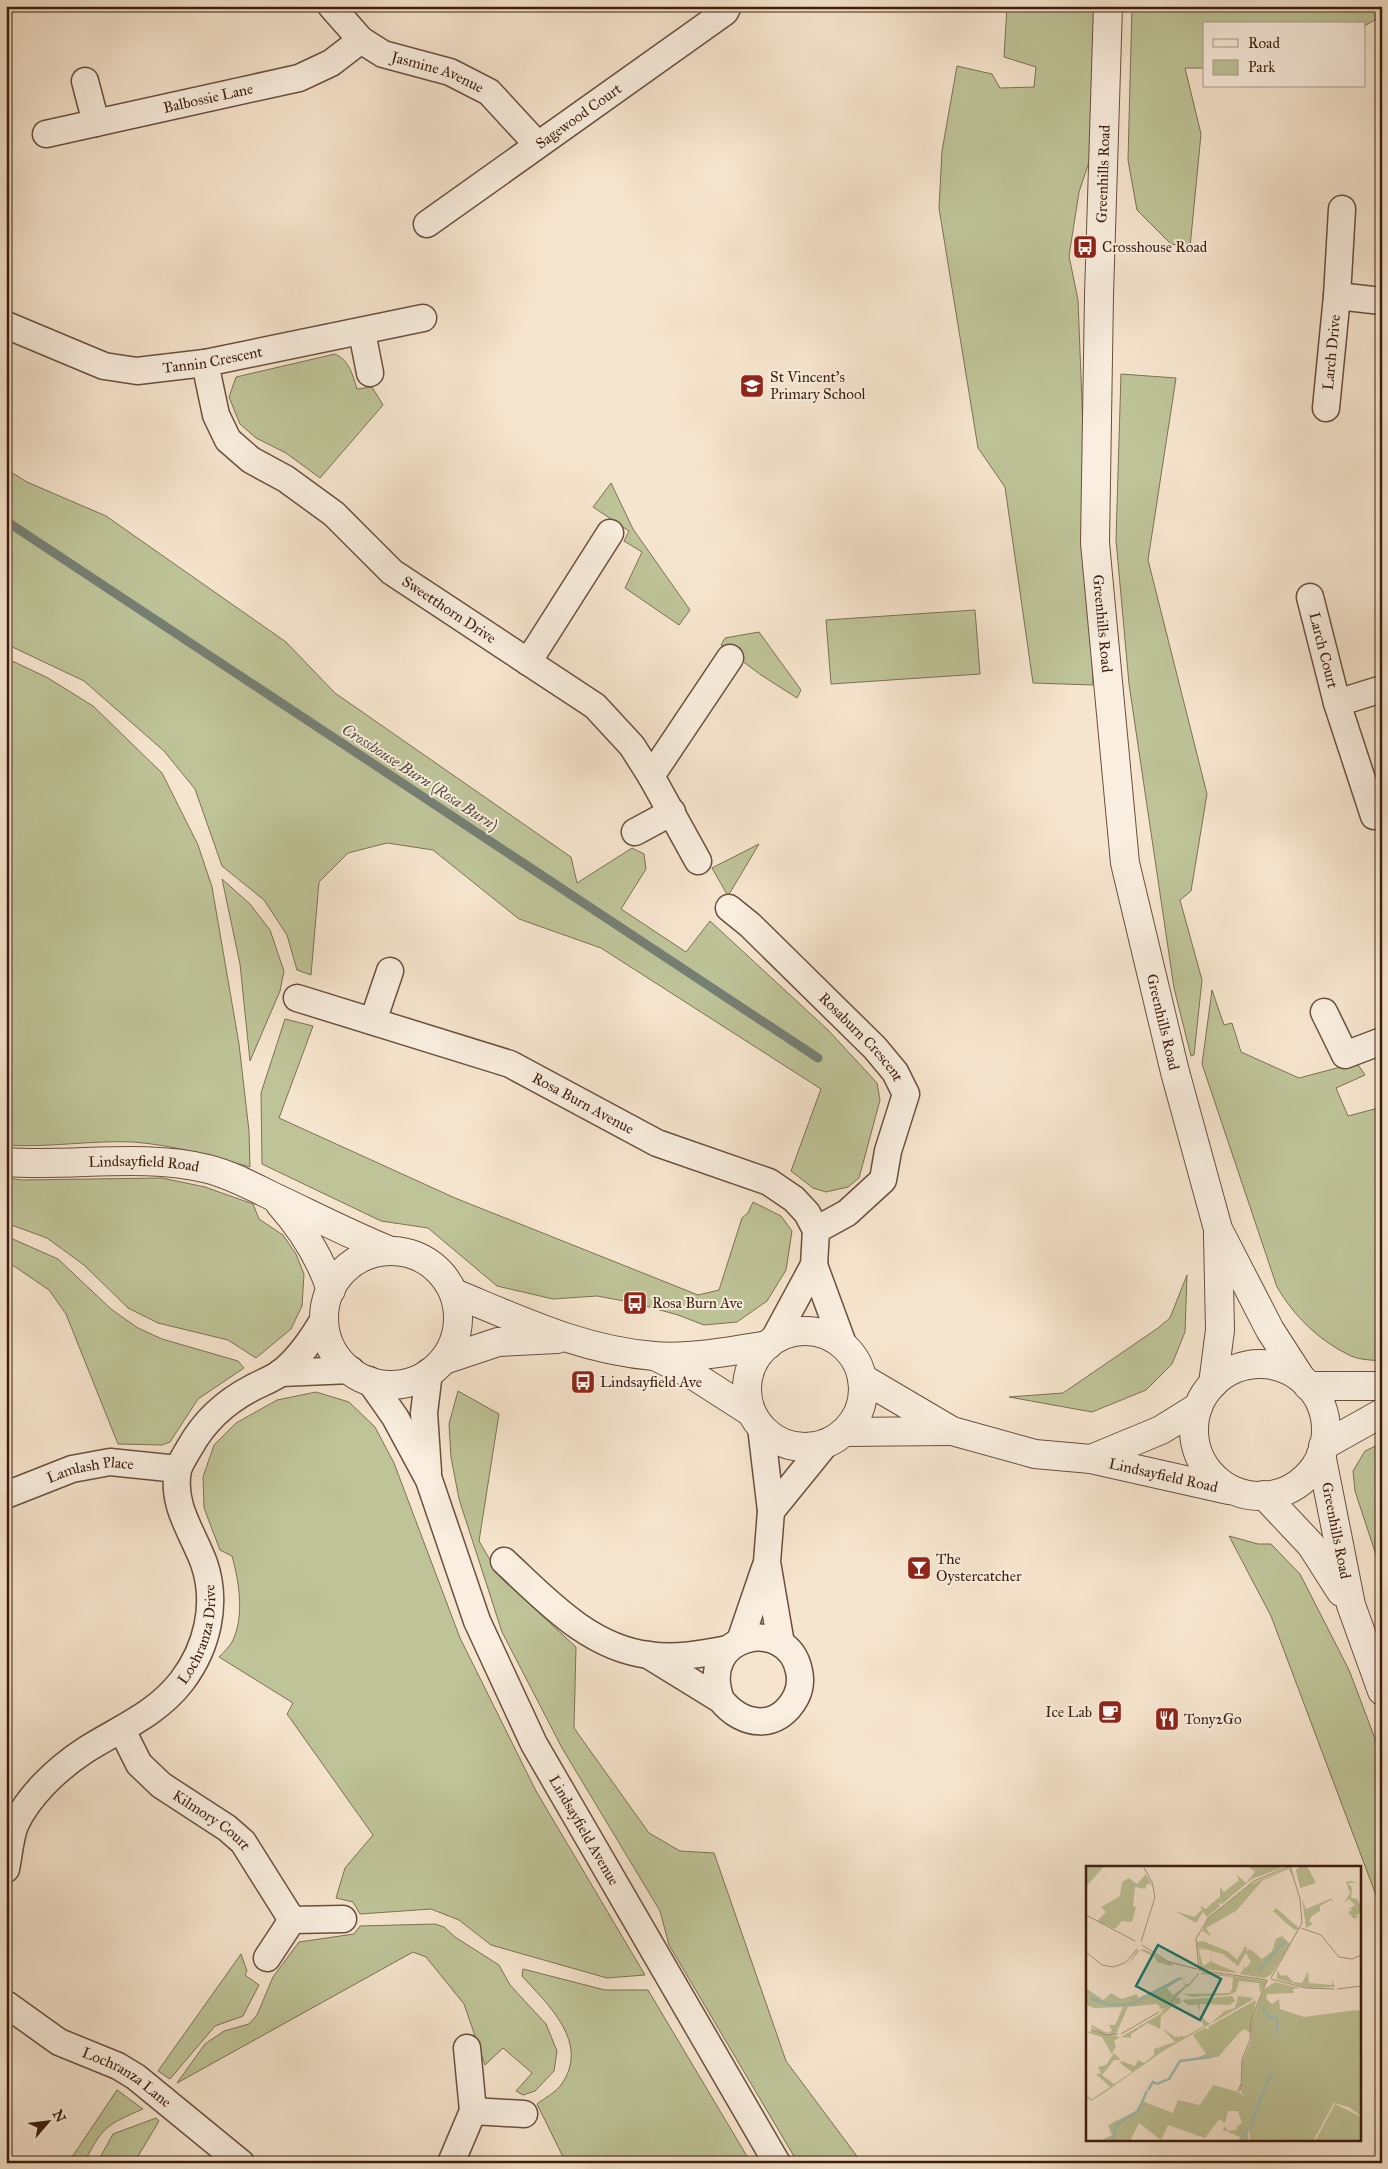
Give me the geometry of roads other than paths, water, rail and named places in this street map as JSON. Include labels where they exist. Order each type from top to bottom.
[{"type":"street","name":"Jasmine Avenue","points":[[331,6],[361,40],[383,54],[456,74],[489,92],[537,144]]},
{"type":"street","name":"Sagewood Court","points":[[428,224],[537,144],[717,17],[728,6]]},
{"type":"street","name":"Greenhills Road","points":[[1108,6],[1099,295],[1095,543],[1125,864],[1175,1072],[1218,1229],[1270,1330],[1305,1382]]},
{"type":"street","name":"Balbossie Lane","points":[[46,134],[299,78],[331,63],[361,40]]},
{"type":"street","points":[[84,81],[96,123]]},
{"type":"street","name":"Larch Drive","points":[[1326,408],[1337,296],[1342,209]]},
{"type":"street","name":"Larch Drive","points":[[1337,296],[1382,301]]},
{"type":"street","name":"Tannin Crescent","points":[[6,325],[104,366],[136,371],[204,363],[423,318]]},
{"type":"street","points":[[362,332],[370,373]]},
{"type":"street","name":"Sweetthorn Drive","points":[[204,363],[216,415],[228,440],[251,460],[286,479],[334,514],[392,572],[595,706],[632,746],[672,812],[698,860]]},
{"type":"street","points":[[528,662],[610,533]]},
{"type":"street","name":"Larch Court","points":[[1310,597],[1337,703],[1374,816]]},
{"type":"street","points":[[651,776],[730,658]]},
{"type":"street","name":"Larch Court","points":[[1337,703],[1382,689]]},
{"type":"street","points":[[635,832],[672,812]]},
{"type":"street","name":"Rosaburn Crescent","points":[[728,908],[750,925],[875,1048],[895,1072],[906,1094],[888,1151],[882,1180],[847,1213],[816,1230]]},
{"type":"street","points":[[373,1021],[390,972]]},
{"type":"street","name":"Rosa Burn Avenue","points":[[298,998],[510,1064],[657,1143],[769,1182],[794,1199],[807,1213],[816,1230]]},
{"type":"street","points":[[1324,1012],[1345,1055],[1382,1040]]},
{"type":"street","name":"Lindsayfield Road","points":[[6,1162],[38,1164],[93,1160],[156,1160],[209,1169],[257,1188],[388,1250]]},
{"type":"street","name":"Lindsayfield Road","points":[[274,1197],[301,1228],[324,1268],[330,1290]]},
{"type":"street","name":"Greenhills Road","points":[[1213,1384],[1220,1330],[1218,1229]]},
{"type":"street","points":[[771,1511],[835,1437],[856,1417],[862,1398],[862,1378],[855,1360],[843,1344],[814,1265],[816,1230]]},
{"type":"street","points":[[436,1366],[455,1340],[458,1316],[454,1294],[443,1276],[428,1262],[409,1253],[388,1250],[368,1255],[350,1264],[334,1281],[325,1302],[324,1320],[330,1346],[343,1365],[360,1375],[383,1384],[406,1384],[436,1366],[498,1342],[564,1339]]},
{"type":"street","points":[[781,1644],[767,1562],[771,1511],[756,1420],[748,1397],[748,1380],[752,1364],[771,1342],[814,1265]]},
{"type":"street","points":[[454,1294],[564,1339],[622,1352],[656,1357],[726,1352],[771,1342],[790,1333],[807,1330],[826,1334],[843,1344]]},
{"type":"street","name":"Lochranza Drive","points":[[6,1869],[10,1824],[31,1798],[61,1768],[85,1751],[160,1706],[182,1681],[199,1654],[209,1624],[209,1594],[204,1564],[185,1523],[177,1488],[178,1469],[197,1434],[216,1412],[239,1395],[280,1373],[303,1352],[324,1320]]},
{"type":"street","points":[[656,1357],[696,1377],[756,1420],[773,1438],[788,1444],[808,1447],[835,1437]]},
{"type":"street","points":[[1264,1364],[1284,1368],[1305,1382],[1314,1393],[1323,1411],[1326,1432],[1322,1450],[1310,1473],[1292,1488],[1254,1496],[1235,1491],[1218,1482],[1205,1467],[1196,1450],[1194,1428],[1198,1407],[1208,1388],[1213,1384],[1224,1374],[1244,1366],[1264,1364]]},
{"type":"street","name":"Lindsayfield Avenue","points":[[428,1480],[424,1413],[436,1366]]},
{"type":"street","name":"Lochranza Drive","points":[[280,1373],[360,1375]]},
{"type":"street","name":"Lindsayfield Avenue","points":[[360,1375],[395,1417],[428,1480],[477,1621],[534,1744],[777,2163]]},
{"type":"street","name":"Lindsayfield Road","points":[[862,1378],[952,1431],[1035,1454],[1091,1459],[1235,1491]]},
{"type":"street","points":[[1305,1382],[1382,1386]]},
{"type":"street","name":"Lindsayfield Road","points":[[1091,1459],[1161,1430],[1198,1407]]},
{"type":"street","points":[[1322,1450],[1382,1413]]},
{"type":"street","name":"Lindsayfield Road","points":[[835,1437],[952,1431]]},
{"type":"street","name":"Greenhills Road","points":[[1322,1450],[1351,1605],[1382,1690]]},
{"type":"street","name":"Lamlash Place","points":[[6,1495],[72,1468],[110,1462],[178,1469]]},
{"type":"street","name":"Greenhills Road","points":[[1264,1495],[1311,1546],[1351,1605]]},
{"type":"street","points":[[504,1561],[576,1626],[605,1642],[648,1656],[721,1700],[736,1715],[755,1722],[769,1720],[782,1715],[792,1705],[798,1693],[800,1679],[798,1666],[791,1653],[781,1644],[761,1637],[685,1656],[648,1656]]},
{"type":"street","points":[[721,1700],[716,1687],[716,1674],[720,1660],[734,1645],[767,1562]]},
{"type":"street","name":"Kilmory Court","points":[[122,1730],[139,1764],[161,1785],[227,1828],[243,1842],[292,1920]]},
{"type":"street","points":[[268,1958],[292,1920],[344,1919]]},
{"type":"street","name":"Lochranza Lane","points":[[6,2004],[59,2042],[118,2066],[136,2077],[241,2163]]},
{"type":"street","points":[[451,2163],[473,2111],[467,2048]]},
{"type":"street","points":[[473,2111],[524,2114]]},
{"type":"waterway","name":"Crosshouse Burn (Rosa Burn)","points":[[6,521],[818,1058]]},
{"type":"place","name":"Crosshouse Road","points":[[1085,247]]},
{"type":"place","name":"St Vincent's Primary School","points":[[752,386]]},
{"type":"place","name":"Rosa Burn Ave","points":[[635,1303]]},
{"type":"place","name":"Lindsayfield Ave","points":[[583,1382]]},
{"type":"place","name":"The Oystercatcher","points":[[919,1568]]},
{"type":"place","name":"Ice Lab","points":[[1110,1712]]},
{"type":"place","name":"Tony2Go","points":[[1167,1719]]}]
